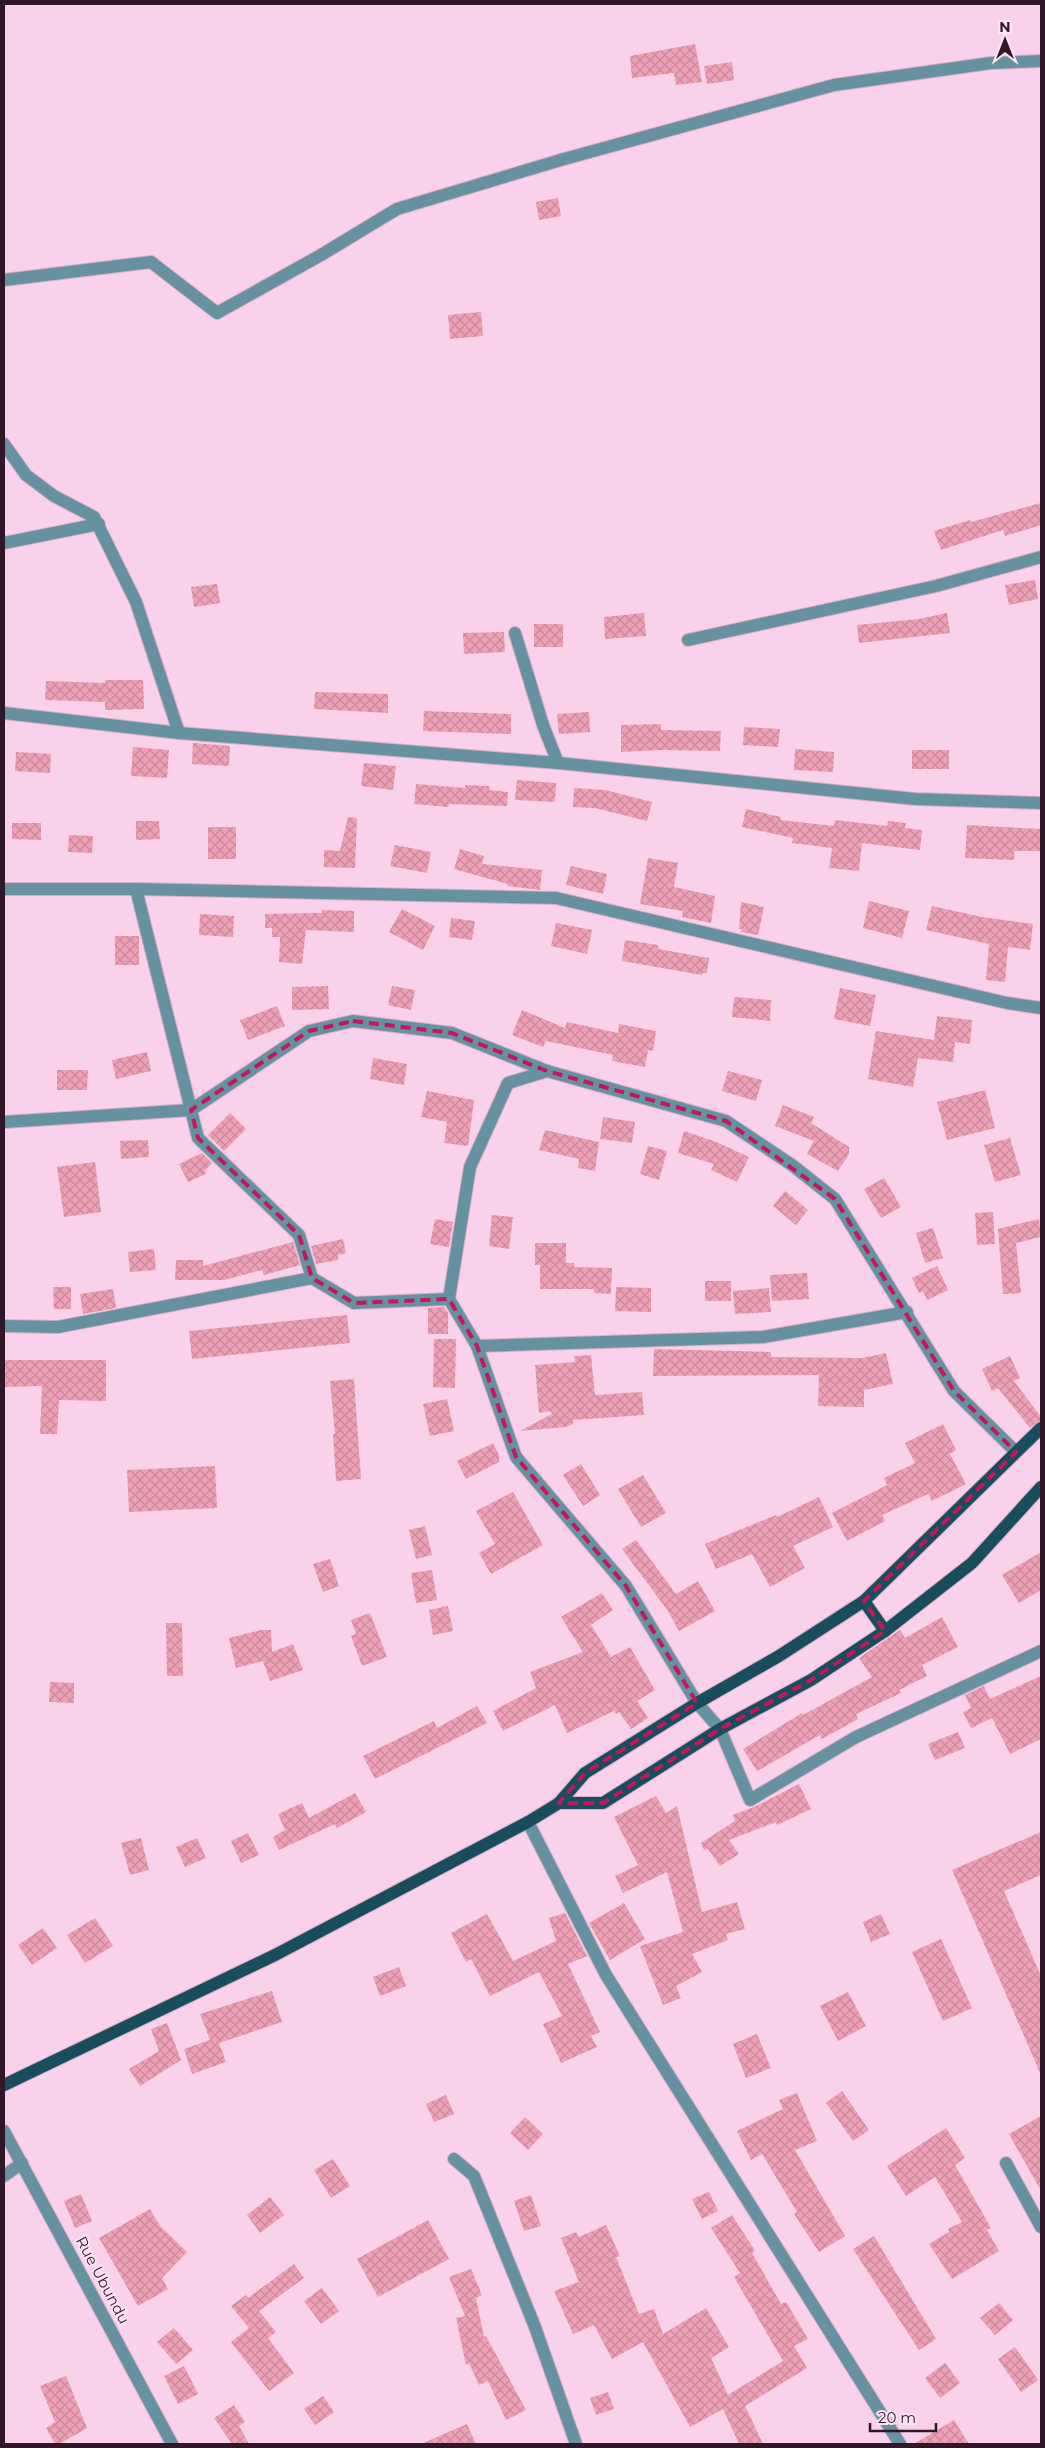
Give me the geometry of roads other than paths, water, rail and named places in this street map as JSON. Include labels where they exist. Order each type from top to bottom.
[{"type":"main road","points":[[4,2085],[275,1955],[528,1822],[559,1803],[585,1772],[697,1703],[779,1656],[864,1601],[1041,1428]]},
{"type":"main road","points":[[559,1803],[602,1803],[720,1729],[810,1680],[885,1631],[972,1563],[1041,1487]]},
{"type":"main road","points":[[864,1601],[885,1631]]},
{"type":"street","points":[[4,280],[151,262],[217,313],[322,255],[398,209],[407,206],[564,159],[834,85],[991,63],[1041,61]]},
{"type":"street","points":[[4,444],[26,475],[54,496],[88,512],[100,524],[125,582],[136,602],[179,733]]},
{"type":"street","points":[[4,543],[100,524]]},
{"type":"street","points":[[688,640],[936,586],[1041,557]]},
{"type":"street","points":[[516,633],[543,726],[558,763]]},
{"type":"street","points":[[4,713],[179,733],[558,763],[914,799],[1041,803]]},
{"type":"street","points":[[136,889],[198,1138],[299,1235],[312,1278]]},
{"type":"street","points":[[4,890],[136,889],[556,898],[1007,1003],[1041,1008]]},
{"type":"street","points":[[4,1122],[190,1110],[309,1031],[353,1021],[452,1033],[547,1071],[726,1121],[792,1166],[835,1199],[907,1312],[954,1391],[1016,1452]]},
{"type":"street","points":[[547,1071],[508,1083],[470,1167],[449,1299],[478,1346],[516,1457],[626,1586],[697,1703],[720,1729],[750,1800],[856,1737],[1041,1651]]},
{"type":"street","points":[[4,1326],[58,1327],[312,1278],[354,1303],[449,1299]]},
{"type":"street","points":[[478,1346],[763,1336],[907,1312]]},
{"type":"street","points":[[528,1822],[606,1975],[900,2444]]},
{"type":"street","name":"Rue Ubundu","points":[[4,2131],[172,2444]]},
{"type":"street","points":[[454,2159],[474,2176],[535,2327],[576,2444]]},
{"type":"street","points":[[4,2176],[22,2163]]},
{"type":"street","points":[[1006,2163],[1041,2227]]}]
